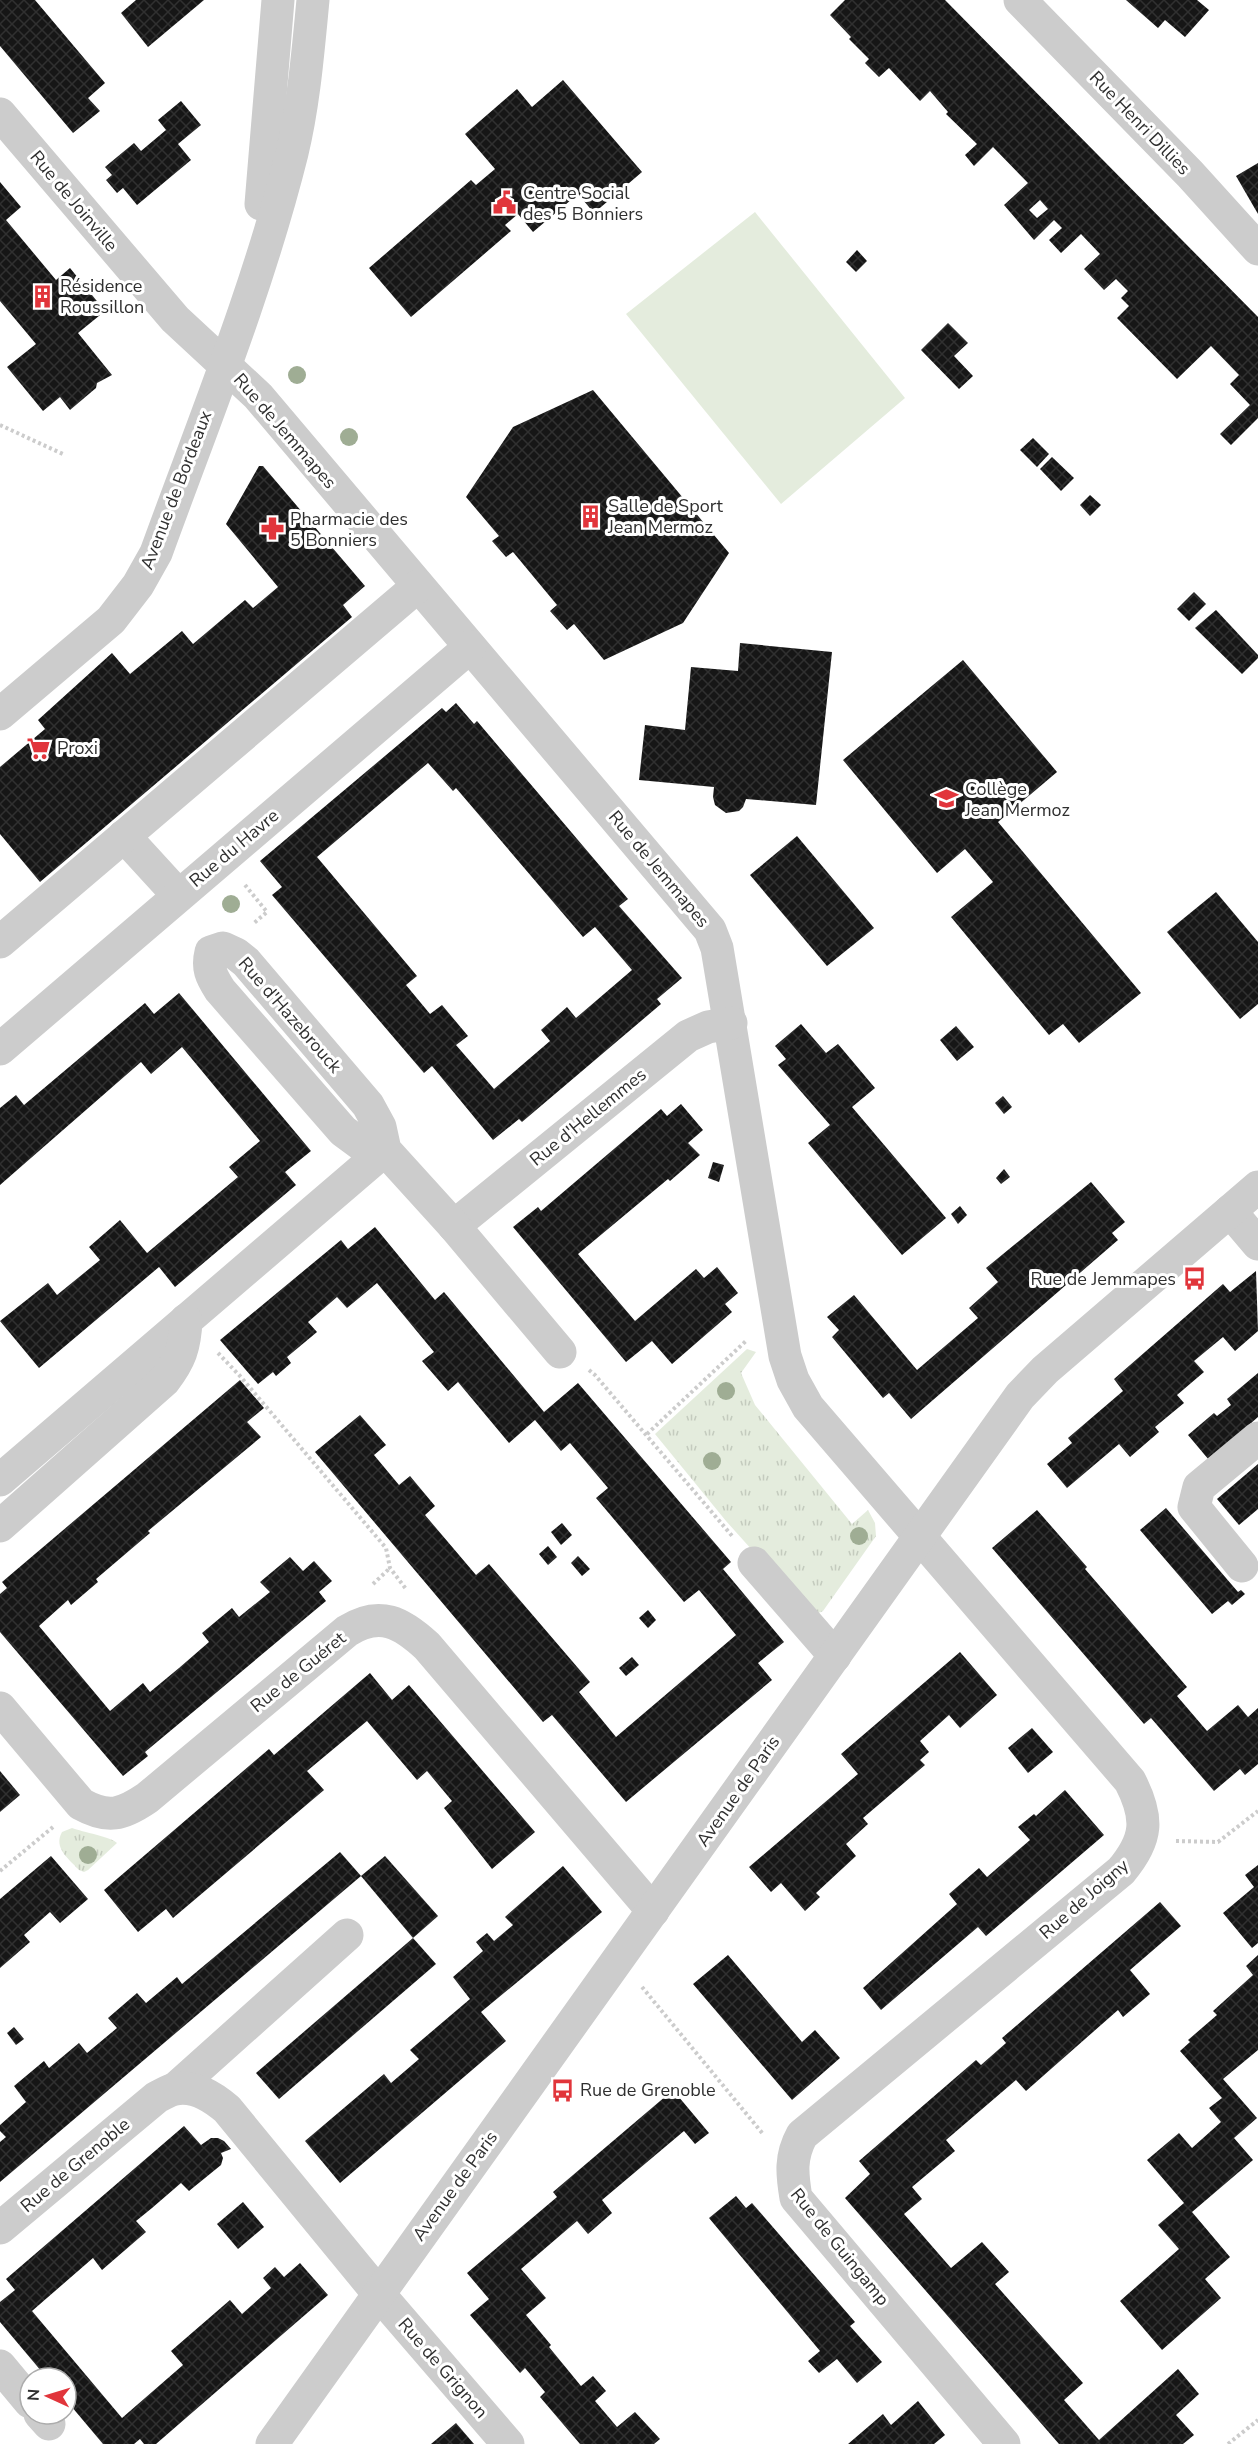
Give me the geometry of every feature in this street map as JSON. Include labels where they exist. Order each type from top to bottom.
[{"type":"street","name":"Avenue de Bordeaux","points":[[254,285],[278,0]]},
{"type":"street","name":"Avenue de Bordeaux","points":[[0,714],[111,620],[138,585],[156,553],[254,285],[292,152],[304,86],[313,0]]},
{"type":"street","name":"Rue Henri Dillies","points":[[1020,0],[1190,174],[1258,249]]},
{"type":"street","name":"Rue de Joinville","points":[[0,114],[175,320],[224,363]]},
{"type":"street","name":"Rue de Jemmapes","points":[[224,363],[258,396],[710,930],[717,948],[778,1311],[793,1380],[808,1407],[919,1536]]},
{"type":"street","points":[[0,942],[418,586]]},
{"type":"street","name":"Rue du Havre","points":[[0,1049],[470,647]]},
{"type":"street","points":[[124,836],[178,896]]},
{"type":"street","name":"Rue d'Hazebrouck","points":[[223,948],[211,952],[208,964],[211,976],[220,990],[343,1131],[362,1145],[385,1150]]},
{"type":"street","name":"Rue d'Hellemmes","points":[[454,1226],[688,1036],[708,1027],[730,1023]]},
{"type":"street","points":[[0,1480],[385,1150],[454,1226],[560,1352]]},
{"type":"street","name":"Avenue de Paris","points":[[272,2444],[1031,1382],[1258,1187]]},
{"type":"street","points":[[1230,1211],[1258,1244]]},
{"type":"street","points":[[0,1526],[164,1381],[178,1363],[185,1341],[186,1320]]},
{"type":"street","points":[[1242,1566],[1194,1507],[1199,1487],[1258,1438]]},
{"type":"street","points":[[919,1536],[1131,1781],[1141,1802],[1144,1820],[1142,1840]]},
{"type":"street","points":[[754,1563],[835,1656]]},
{"type":"street","name":"Rue de Guéret","points":[[81,1804],[96,1812],[115,1814],[129,1810],[147,1798],[335,1640],[355,1626],[372,1622],[392,1622],[411,1630],[419,1638],[653,1911]]},
{"type":"street","points":[[0,1708],[81,1804]]},
{"type":"street","name":"Rue de Joigny","points":[[796,2198],[791,2171],[794,2150],[802,2135],[1121,1871],[1132,1858],[1142,1840]]},
{"type":"street","name":"Rue de Grenoble","points":[[0,2228],[144,2106],[175,2089],[347,1935]]},
{"type":"street","points":[[175,2089],[195,2091],[211,2096],[227,2109],[378,2293]]},
{"type":"street","name":"Rue de Guingamp","points":[[796,2198],[992,2440]]},
{"type":"street","name":"Rue de Grignon","points":[[378,2293],[508,2444]]},
{"type":"street","points":[[0,2366],[18,2387]]},
{"type":"path","points":[[0,425],[65,455]]},
{"type":"path","points":[[222,858],[267,912],[223,948]]},
{"type":"path","points":[[647,1434],[778,1311]]},
{"type":"path","points":[[186,1320],[240,1376],[386,1548],[390,1568],[418,1605],[419,1638]]},
{"type":"path","points":[[560,1352],[595,1375],[754,1563]]},
{"type":"path","points":[[0,1871],[81,1804]]},
{"type":"path","points":[[1142,1840],[1218,1842],[1258,1811]]},
{"type":"path","points":[[618,1959],[762,2132],[767,2141]]},
{"type":"path","points":[[1228,2444],[1258,2420]]},
{"type":"green space","points":[[755,212],[905,398],[781,504],[626,314]]},
{"type":"green space","points":[[747,1349],[756,1352],[741,1373],[755,1405],[852,1524],[868,1510],[875,1523],[876,1536],[823,1611],[814,1615],[805,1609],[726,1521],[655,1434]]},
{"type":"green space","points":[[72,1828],[117,1843],[84,1872],[79,1870],[63,1853],[59,1843],[62,1832]]},
{"type":"building","points":[[0,0],[35,0],[105,83],[88,98],[100,111],[73,133],[0,46]]},
{"type":"building","points":[[136,0],[204,0],[148,47],[121,13]]},
{"type":"building","points":[[845,0],[945,0],[1258,317],[1258,418],[1231,445],[1220,434],[1250,405],[1230,384],[1239,375],[1211,346],[1177,379],[1117,318],[1129,306],[1121,298],[1128,291],[1116,279],[1104,290],[1084,269],[1100,254],[1081,234],[1061,253],[1049,240],[1062,228],[1054,220],[1034,240],[1004,205],[1028,183],[993,147],[974,166],[965,155],[977,144],[946,114],[948,112],[930,91],[920,101],[889,68],[879,77],[865,63],[869,59],[830,15]],"holes":[[[1040,200],[1048,209],[1037,218],[1029,210]]]},
{"type":"building","points":[[1126,0],[1197,0],[1209,10],[1185,37],[1165,20],[1158,28]]},
{"type":"building","name":"Centre Social des 5 Bonniers","points":[[563,80],[642,172],[594,213],[578,194],[533,232],[518,214],[505,225],[511,231],[411,317],[369,268],[471,180],[476,185],[495,169],[465,134],[517,89],[532,107]]},
{"type":"building","points":[[181,101],[201,125],[178,144],[191,160],[137,205],[123,188],[117,193],[106,180],[112,175],[105,167],[134,143],[141,151],[166,130],[158,120]]},
{"type":"building","points":[[1258,163],[1258,214],[1236,176]]},
{"type":"building","name":"Résidence Roussillon","points":[[0,182],[21,207],[6,220],[56,280],[70,268],[105,311],[78,333],[112,375],[97,383],[96,388],[70,410],[60,397],[43,411],[7,367],[36,344],[0,301]]},
{"type":"building","points":[[857,250],[867,261],[856,272],[846,262]]},
{"type":"building","points":[[948,323],[968,343],[954,356],[973,376],[959,389],[921,350]]},
{"type":"building","name":"Salle de Sport Jean Mermoz","points":[[593,390],[729,553],[683,623],[604,660],[574,624],[567,630],[550,611],[557,605],[513,552],[506,557],[492,541],[499,536],[466,497],[513,427]]},
{"type":"building","points":[[1033,438],[1049,454],[1037,467],[1020,450]]},
{"type":"building","points":[[1052,457],[1074,478],[1061,491],[1040,469]]},
{"type":"building","points":[[259,466],[263,466],[365,586],[343,605],[352,617],[40,882],[0,834],[0,767],[45,729],[38,720],[112,653],[130,674],[182,631],[193,644],[245,600],[253,608],[278,587],[226,524]]},
{"type":"building","points":[[1090,495],[1101,505],[1090,516],[1080,505]]},
{"type":"building","points":[[1194,592],[1206,604],[1189,621],[1177,609]]},
{"type":"building","points":[[1216,610],[1258,655],[1258,658],[1242,674],[1195,628]]},
{"type":"building","points":[[740,643],[832,652],[816,805],[746,799],[739,811],[726,813],[715,805],[714,787],[639,780],[645,725],[685,730],[691,667],[738,671]]},
{"type":"building","points":[[963,660],[1057,772],[998,822],[1141,993],[1079,1043],[1063,1024],[1049,1035],[951,917],[993,882],[965,849],[937,873],[843,760]]},
{"type":"building","points":[[456,703],[474,724],[477,721],[628,899],[619,906],[682,978],[657,999],[661,1004],[522,1122],[519,1119],[493,1140],[432,1066],[424,1073],[272,895],[282,887],[260,861],[442,708],[446,712]],"holes":[[[428,763],[453,791],[456,788],[583,937],[595,927],[632,970],[576,1018],[567,1007],[541,1030],[550,1041],[494,1089],[456,1045],[468,1036],[442,1005],[430,1014],[406,985],[417,976],[317,857]]]},
{"type":"building","points":[[797,836],[874,928],[827,966],[750,875]]},
{"type":"building","points":[[1216,892],[1258,942],[1258,1004],[1240,1019],[1167,932]]},
{"type":"building","points":[[179,993],[311,1151],[285,1172],[296,1185],[175,1287],[159,1267],[39,1368],[0,1321],[48,1283],[57,1295],[100,1260],[89,1247],[120,1220],[147,1253],[238,1177],[229,1167],[260,1141],[182,1047],[151,1074],[141,1062],[0,1185],[0,1108],[16,1095],[24,1105],[145,1003],[154,1014]]},
{"type":"building","points":[[801,1024],[826,1053],[838,1044],[875,1088],[852,1107],[946,1218],[902,1255],[808,1143],[830,1125],[778,1065],[786,1059],[775,1046]]},
{"type":"building","points":[[956,1026],[974,1047],[957,1061],[940,1040]]},
{"type":"building","points":[[1003,1096],[1012,1107],[1004,1114],[995,1103]]},
{"type":"building","points":[[681,1104],[703,1130],[688,1143],[700,1155],[578,1254],[635,1321],[696,1269],[704,1278],[717,1267],[738,1293],[725,1304],[732,1312],[672,1364],[652,1341],[626,1362],[513,1227],[538,1207],[541,1211],[661,1109],[667,1116]]},
{"type":"building","points":[[713,1162],[724,1165],[719,1182],[708,1178]]},
{"type":"building","points":[[1004,1169],[1010,1177],[1001,1184],[996,1178]]},
{"type":"building","points":[[1091,1182],[1125,1222],[1112,1233],[1118,1240],[911,1419],[889,1393],[883,1398],[832,1337],[839,1330],[827,1317],[854,1295],[917,1370],[978,1318],[969,1308],[998,1282],[986,1268]]},
{"type":"building","points":[[960,1206],[967,1215],[958,1224],[951,1214]]},
{"type":"building","points":[[375,1227],[435,1300],[444,1292],[544,1412],[578,1383],[731,1562],[723,1569],[784,1642],[758,1663],[772,1680],[626,1802],[552,1715],[543,1722],[315,1452],[360,1415],[386,1445],[374,1455],[399,1485],[410,1476],[435,1506],[425,1515],[476,1575],[489,1564],[590,1682],[579,1692],[616,1737],[736,1635],[699,1590],[684,1602],[596,1498],[608,1488],[570,1443],[561,1451],[535,1420],[509,1443],[458,1382],[448,1391],[422,1361],[434,1352],[377,1283],[347,1308],[337,1297],[308,1322],[317,1332],[287,1357],[291,1363],[276,1376],[273,1372],[258,1384],[220,1340],[341,1240],[348,1249]]},
{"type":"building","points":[[1256,1271],[1258,1331],[1235,1351],[1223,1337],[1194,1361],[1204,1372],[1177,1395],[1184,1403],[1155,1427],[1159,1432],[1130,1457],[1119,1444],[1067,1488],[1047,1464],[1072,1443],[1068,1438],[1123,1391],[1114,1379],[1223,1284],[1230,1292]]},
{"type":"building","points":[[1258,1373],[1258,1417],[1209,1460],[1188,1435],[1214,1413],[1217,1416],[1231,1405],[1227,1399]]},
{"type":"building","points":[[240,1380],[264,1408],[247,1422],[261,1437],[148,1531],[150,1533],[96,1579],[98,1582],[71,1605],[68,1600],[39,1626],[110,1711],[143,1683],[150,1692],[179,1668],[209,1642],[202,1633],[232,1608],[239,1617],[270,1592],[260,1582],[290,1557],[303,1571],[314,1561],[332,1581],[319,1592],[326,1601],[145,1752],[148,1756],[123,1776],[0,1632],[0,1594],[7,1588],[2,1582]]},
{"type":"building","points":[[1258,1464],[1258,1509],[1239,1525],[1217,1499]]},
{"type":"building","points":[[1166,1508],[1238,1592],[1241,1590],[1245,1594],[1232,1605],[1228,1601],[1212,1614],[1140,1530]]},
{"type":"building","points":[[1037,1510],[1187,1687],[1177,1696],[1207,1731],[1238,1705],[1248,1717],[1258,1708],[1258,1764],[1245,1775],[1240,1769],[1214,1791],[1151,1718],[1144,1724],[992,1548]]},
{"type":"building","points":[[562,1523],[572,1535],[561,1545],[551,1532]]},
{"type":"building","points":[[548,1546],[557,1557],[548,1565],[539,1554]]},
{"type":"building","points":[[578,1556],[590,1569],[582,1576],[571,1563]]},
{"type":"building","points":[[648,1610],[656,1620],[648,1628],[639,1618]]},
{"type":"building","points":[[960,1652],[997,1695],[960,1728],[949,1715],[920,1741],[929,1752],[920,1760],[925,1765],[863,1818],[868,1824],[846,1844],[856,1856],[816,1893],[820,1897],[805,1911],[781,1883],[771,1892],[749,1867],[858,1774],[841,1754]]},
{"type":"building","points":[[632,1657],[639,1665],[626,1676],[619,1668]]},
{"type":"building","points":[[370,1673],[392,1700],[409,1685],[535,1832],[492,1869],[444,1808],[452,1801],[427,1771],[417,1780],[367,1721],[307,1771],[324,1790],[173,1918],[166,1909],[138,1932],[104,1890],[269,1749],[274,1755]]},
{"type":"building","points":[[1032,1728],[1053,1752],[1028,1773],[1008,1748]]},
{"type":"building","points":[[0,1771],[20,1795],[0,1812]]},
{"type":"building","points":[[1065,1790],[1104,1835],[986,1936],[978,1927],[881,2010],[863,1988],[957,1904],[949,1894],[979,1868],[987,1877],[1030,1840],[1018,1827],[1034,1814],[1036,1816]]},
{"type":"building","points":[[340,1852],[361,1876],[0,2182],[0,2142],[6,2137],[0,2131],[0,2125],[26,2102],[14,2086],[44,2061],[49,2068],[79,2043],[87,2053],[117,2028],[108,2018],[137,1993],[146,2003],[177,1977],[182,1984]]},
{"type":"building","points":[[51,1856],[88,1899],[60,1923],[50,1912],[24,1935],[30,1942],[0,1968],[0,1899]]},
{"type":"building","points":[[385,1856],[438,1916],[413,1938],[361,1876]]},
{"type":"building","points":[[1258,1865],[1258,1943],[1252,1948],[1223,1913],[1254,1887],[1245,1875]]},
{"type":"building","points":[[563,1866],[602,1912],[481,2012],[506,2041],[340,2183],[305,2141],[384,2074],[391,2083],[419,2059],[410,2050],[470,1999],[453,1977],[483,1951],[476,1942],[487,1933],[494,1941],[513,1925],[505,1917]]},
{"type":"building","points":[[1160,1902],[1181,1926],[1130,1970],[1150,1994],[1123,2017],[1118,2010],[1026,2091],[1016,2080],[946,2140],[955,2151],[912,2187],[922,2199],[904,2214],[951,2268],[982,2242],[1009,2272],[995,2284],[1083,2383],[1064,2400],[1099,2440],[1178,2369],[1199,2394],[1176,2415],[1194,2435],[1183,2444],[1059,2444],[845,2198],[870,2174],[859,2161],[976,2060],[981,2065],[1006,2043],[1002,2038]]},
{"type":"building","points":[[413,1938],[436,1964],[279,2099],[256,2073]]},
{"type":"building","points":[[728,1955],[802,2042],[815,2030],[840,2058],[792,2100],[693,1984]]},
{"type":"building","points":[[1258,1955],[1258,2050],[1223,2079],[1257,2118],[1234,2138],[1253,2160],[1192,2212],[1230,2257],[1205,2279],[1221,2298],[1162,2350],[1120,2301],[1179,2249],[1158,2225],[1184,2203],[1147,2160],[1179,2133],[1192,2148],[1221,2122],[1209,2108],[1222,2098],[1180,2051],[1190,2042],[1188,2040],[1217,2015],[1213,2011],[1253,1975],[1246,1966]]},
{"type":"building","points":[[14,2027],[24,2039],[16,2045],[7,2033]]},
{"type":"building","points":[[673,2090],[709,2133],[695,2144],[684,2131],[602,2200],[612,2213],[588,2234],[577,2221],[521,2269],[546,2298],[526,2315],[551,2345],[549,2347],[581,2386],[593,2376],[606,2391],[595,2401],[617,2427],[635,2412],[660,2439],[654,2444],[580,2444],[540,2397],[545,2392],[525,2368],[520,2373],[470,2315],[489,2299],[467,2273],[557,2197],[553,2192]]},
{"type":"building","points":[[184,2126],[201,2145],[211,2138],[224,2141],[231,2149],[221,2153],[223,2158],[221,2165],[189,2191],[181,2183],[136,2221],[146,2232],[102,2270],[93,2258],[32,2311],[122,2418],[183,2365],[171,2351],[230,2300],[242,2314],[271,2288],[263,2278],[275,2267],[284,2277],[300,2263],[328,2295],[156,2444],[144,2444],[140,2439],[134,2444],[103,2444],[78,2414],[78,2366],[37,2366],[0,2322],[0,2302],[15,2290],[6,2279]]},
{"type":"building","points":[[736,2196],[746,2208],[752,2203],[855,2322],[850,2326],[882,2362],[857,2383],[837,2359],[819,2373],[808,2361],[820,2351],[709,2218]]},
{"type":"building","points":[[243,2202],[264,2227],[238,2249],[217,2224]]},
{"type":"building","points":[[918,2401],[945,2435],[934,2444],[848,2444],[883,2414],[891,2425]]},
{"type":"building","points":[[456,2423],[474,2444],[431,2444]]},
{"type":"place","name":"Centre Social des 5 Bonniers","points":[[505,203]]},
{"type":"place","name":"Résidence Roussillon","points":[[42,296]]},
{"type":"place","name":"Salle de Sport Jean Mermoz","points":[[590,516]]},
{"type":"place","name":"Pharmacie des 5 Bonniers","points":[[272,529]]},
{"type":"place","name":"Proxi","points":[[39,748]]},
{"type":"place","name":"Collège Jean Mermoz","points":[[947,799]]},
{"type":"place","name":"Rue de Jemmapes","points":[[1194,1279]]},
{"type":"place","name":"Rue de Grenoble","points":[[562,2090]]}]
